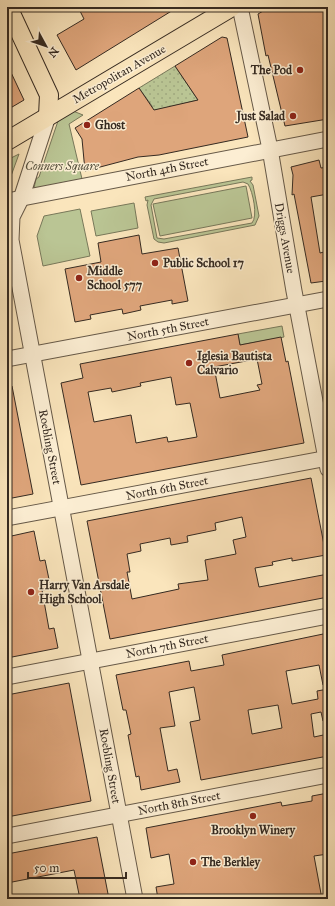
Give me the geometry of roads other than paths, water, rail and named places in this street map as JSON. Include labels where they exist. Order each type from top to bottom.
[{"type":"main road","name":"Roebling Street","points":[[8,7],[49,95],[48,116]]},
{"type":"main road","name":"Metropolitan Avenue","points":[[7,141],[232,7]]},
{"type":"street","name":"Driggs Avenue","points":[[240,7],[270,149],[296,305],[327,462]]},
{"type":"street","name":"Roebling Street","points":[[48,116],[14,200],[11,240],[31,355],[62,508],[135,899]]},
{"type":"street","name":"North 4th Street","points":[[14,200],[270,149],[328,139]]},
{"type":"street","name":"North 5th Street","points":[[7,359],[328,299]]},
{"type":"street","name":"North 6th Street","points":[[7,518],[327,462]]},
{"type":"street","name":"North 7th Street","points":[[7,677],[328,616]]},
{"type":"street","name":"North 8th Street","points":[[7,836],[328,775]]},
{"type":"place","name":"The Pod","points":[[300,70]]},
{"type":"place","name":"Just Salad","points":[[293,116]]},
{"type":"place","name":"Ghost","points":[[87,125]]},
{"type":"place","name":"Public School 17","points":[[155,263]]},
{"type":"place","name":"Middle School 577","points":[[79,278]]},
{"type":"place","name":"Iglesia Bautista Calvario","points":[[189,363]]},
{"type":"place","name":"Harry Van Arsdale High School","points":[[31,592]]},
{"type":"place","name":"Brooklyn Winery","points":[[253,816]]},
{"type":"place","name":"The Berkley","points":[[193,862]]},
{"type":"park label","name":"Conners Square","points":[[62,166]]}]
